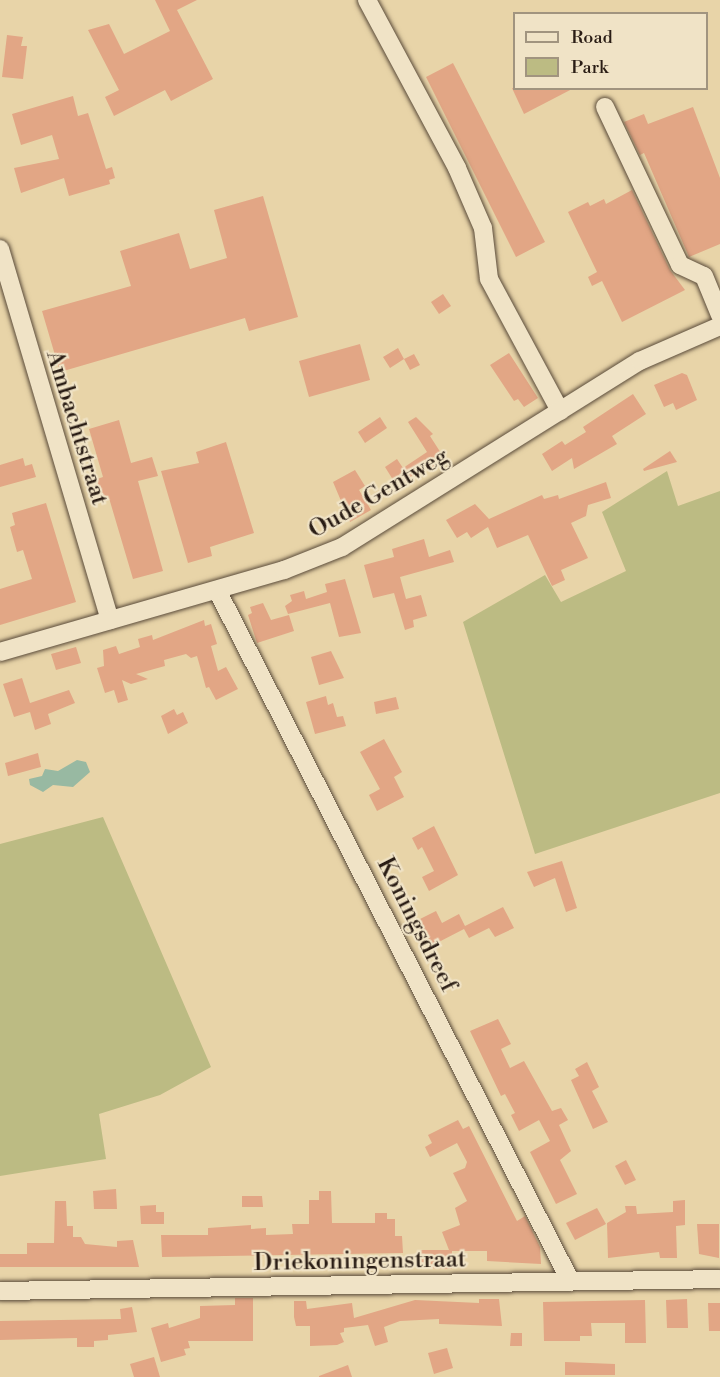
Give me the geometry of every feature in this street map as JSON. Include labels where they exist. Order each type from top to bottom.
[{"type":"street","points":[[368,0],[457,168],[483,228],[489,279],[560,411]]},
{"type":"street","points":[[605,107],[680,265],[704,276],[720,315]]},
{"type":"street","name":"Ambachtstraat","points":[[0,249],[110,620]]},
{"type":"street","name":"Oude Gentweg","points":[[0,652],[314,560],[362,537],[659,350],[720,326]]},
{"type":"street","name":"Koningsdreef","points":[[217,590],[571,1282]]},
{"type":"street","name":"Driekoningenstraat","points":[[0,1291],[720,1279]]},
{"type":"green space","points":[[667,471],[678,506],[720,491],[720,793],[535,854],[463,622],[545,575],[561,602],[626,571],[602,512]]},
{"type":"green space","points":[[103,817],[211,1067],[160,1095],[99,1114],[106,1159],[0,1176],[0,844]]},
{"type":"shaded area","points":[[77,760],[86,762],[90,772],[73,787],[53,785],[43,792],[30,785],[29,779],[42,776],[45,769],[58,771]]},
{"type":"building","points":[[155,0],[197,0],[177,10],[213,79],[171,101],[165,90],[114,116],[105,97],[119,90],[88,30],[109,24],[124,54],[170,31]]},
{"type":"building","points":[[7,35],[23,37],[21,46],[27,46],[23,79],[2,77]]},
{"type":"building","points":[[453,63],[545,242],[516,257],[426,77]]},
{"type":"building","points":[[512,88],[513,90],[570,90],[524,114]]},
{"type":"building","points":[[73,96],[78,116],[88,113],[106,169],[112,167],[115,178],[109,180],[110,184],[69,196],[64,178],[21,193],[14,168],[59,159],[52,135],[21,145],[12,114]]},
{"type":"building","points":[[693,107],[720,178],[720,244],[689,257],[644,153],[640,155],[624,122],[644,114],[648,124]]},
{"type":"building","points":[[632,190],[670,270],[685,290],[622,322],[602,281],[592,286],[588,277],[597,272],[568,212],[588,202],[590,206],[604,199],[606,204]]},
{"type":"building","points":[[263,196],[298,317],[249,331],[245,318],[60,372],[42,311],[131,286],[120,251],[179,233],[190,269],[227,258],[214,210]]},
{"type":"building","points":[[443,294],[451,306],[439,314],[431,302]]},
{"type":"building","points":[[360,344],[370,380],[309,397],[299,361]]},
{"type":"building","points":[[398,348],[404,359],[390,368],[383,357]]},
{"type":"building","points":[[509,353],[538,398],[524,407],[518,399],[514,401],[490,365]]},
{"type":"building","points":[[414,354],[420,365],[410,370],[404,359]]},
{"type":"building","points":[[682,373],[687,375],[697,400],[676,410],[673,403],[664,407],[654,385]]},
{"type":"building","points":[[633,394],[646,414],[612,436],[617,444],[574,469],[572,458],[552,471],[542,454],[562,441],[565,445],[586,432],[583,427]]},
{"type":"building","points":[[380,417],[387,428],[365,443],[358,432]]},
{"type":"building","points":[[416,417],[433,434],[430,436],[446,461],[434,469],[430,464],[409,478],[413,483],[400,491],[385,467],[397,459],[403,468],[427,452],[408,422]]},
{"type":"building","points":[[119,420],[131,463],[152,457],[158,476],[138,481],[163,571],[133,579],[109,498],[102,500],[97,479],[103,477],[89,429]]},
{"type":"building","points":[[226,442],[254,533],[210,547],[212,556],[188,563],[161,471],[199,463],[196,452]]},
{"type":"building","points":[[670,451],[677,462],[644,471],[643,469]]},
{"type":"building","points":[[23,458],[25,466],[32,464],[36,477],[0,487],[0,465]]},
{"type":"building","points":[[355,470],[365,486],[359,490],[371,510],[350,522],[333,482]]},
{"type":"building","points":[[606,482],[611,498],[588,505],[586,516],[571,523],[588,558],[561,570],[565,580],[552,586],[528,535],[497,548],[488,527],[471,538],[467,532],[457,538],[446,520],[475,504],[489,519],[542,495],[544,499],[558,495],[559,499]]},
{"type":"building","points":[[46,503],[76,602],[0,625],[0,589],[32,579],[23,550],[17,552],[10,527],[15,525],[12,513]]},
{"type":"building","points":[[424,539],[429,557],[450,550],[454,562],[400,577],[406,599],[421,595],[427,616],[413,620],[414,627],[405,630],[394,593],[373,598],[364,565],[394,557],[392,549]]},
{"type":"building","points":[[345,579],[361,633],[339,637],[330,603],[288,614],[285,606],[292,601],[290,595],[304,591],[306,599],[327,592],[325,584]]},
{"type":"building","points":[[263,603],[271,620],[289,615],[294,631],[257,643],[248,615],[252,613],[250,607]]},
{"type":"building","points":[[204,620],[205,626],[211,624],[217,644],[211,646],[218,671],[226,667],[238,689],[216,700],[209,687],[206,688],[197,656],[191,658],[186,654],[164,660],[165,666],[136,674],[148,679],[131,684],[122,680],[128,700],[118,703],[114,690],[105,693],[97,668],[104,666],[103,650],[116,646],[119,654],[140,647],[138,639],[152,635],[153,640]]},
{"type":"building","points":[[76,647],[81,663],[56,670],[51,654]]},
{"type":"building","points":[[331,651],[344,678],[319,685],[311,657]]},
{"type":"building","points":[[22,678],[30,703],[69,690],[75,703],[48,714],[51,724],[35,730],[30,712],[14,717],[3,684]]},
{"type":"building","points":[[326,696],[328,705],[333,703],[337,717],[343,716],[346,726],[315,734],[306,702]]},
{"type":"building","points":[[396,697],[399,709],[376,714],[374,702]]},
{"type":"building","points":[[174,709],[177,715],[183,712],[188,723],[168,734],[161,716]]},
{"type":"building","points":[[384,739],[402,772],[394,777],[404,797],[377,811],[369,795],[380,789],[360,752]]},
{"type":"building","points":[[38,753],[41,767],[8,776],[5,763]]},
{"type":"building","points":[[434,826],[458,875],[429,891],[422,877],[434,871],[422,847],[418,850],[412,838]]},
{"type":"building","points":[[562,861],[577,908],[566,912],[555,878],[534,887],[527,872]]},
{"type":"building","points":[[503,907],[514,928],[495,937],[489,928],[469,938],[464,929],[431,946],[418,920],[436,911],[442,923],[459,914],[465,926]]},
{"type":"building","points":[[498,1019],[511,1044],[501,1049],[510,1068],[524,1061],[552,1111],[561,1108],[568,1120],[559,1125],[571,1151],[560,1160],[577,1194],[556,1204],[530,1152],[550,1141],[539,1120],[519,1131],[511,1115],[515,1113],[505,1094],[501,1096],[470,1031]]},
{"type":"building","points":[[587,1062],[599,1087],[592,1091],[608,1122],[593,1129],[571,1080],[579,1076],[575,1069]]},
{"type":"building","points":[[458,1120],[463,1129],[469,1126],[517,1221],[525,1216],[540,1247],[541,1264],[487,1261],[487,1251],[452,1251],[452,1269],[420,1268],[420,1250],[449,1250],[442,1232],[460,1225],[455,1208],[467,1201],[453,1173],[465,1168],[467,1162],[457,1143],[430,1157],[425,1147],[432,1143],[428,1135]]},
{"type":"building","points":[[626,1160],[636,1180],[625,1185],[615,1166]]},
{"type":"building","points":[[116,1189],[117,1209],[94,1209],[93,1191]]},
{"type":"building","points":[[319,1191],[331,1191],[332,1223],[375,1223],[375,1213],[387,1213],[387,1219],[395,1219],[395,1236],[402,1236],[403,1253],[162,1257],[161,1235],[208,1235],[208,1228],[251,1225],[251,1229],[266,1228],[266,1235],[293,1234],[292,1224],[309,1224],[309,1200],[319,1200]]},
{"type":"building","points":[[242,1196],[262,1196],[263,1207],[242,1207]]},
{"type":"building","points":[[685,1200],[685,1225],[676,1226],[677,1258],[660,1258],[659,1252],[608,1258],[607,1223],[626,1212],[625,1206],[636,1206],[637,1214],[673,1212],[673,1201]]},
{"type":"building","points":[[55,1201],[66,1201],[67,1226],[73,1226],[73,1237],[81,1237],[85,1244],[117,1247],[117,1241],[133,1240],[139,1267],[0,1267],[0,1254],[27,1254],[27,1243],[54,1243]]},
{"type":"building","points":[[156,1205],[156,1212],[164,1212],[164,1224],[141,1224],[140,1206]]},
{"type":"building","points":[[597,1208],[606,1224],[575,1240],[566,1223]]},
{"type":"building","points":[[697,1224],[719,1224],[719,1258],[699,1254]]},
{"type":"building","points":[[235,1298],[253,1298],[253,1341],[188,1341],[190,1348],[184,1349],[186,1355],[161,1362],[151,1328],[168,1323],[169,1328],[200,1318],[200,1306],[235,1305]]},
{"type":"building","points":[[479,1299],[499,1299],[502,1326],[439,1324],[439,1319],[400,1321],[384,1327],[388,1342],[375,1346],[368,1325],[344,1328],[344,1332],[340,1333],[344,1342],[337,1345],[310,1346],[310,1326],[296,1326],[294,1317],[294,1301],[306,1301],[307,1309],[352,1303],[354,1318],[415,1300],[479,1303]]},
{"type":"building","points":[[687,1299],[688,1328],[667,1328],[666,1300]]},
{"type":"building","points":[[645,1300],[646,1343],[625,1343],[625,1323],[591,1323],[592,1336],[580,1336],[580,1341],[544,1341],[543,1302]]},
{"type":"building","points":[[708,1303],[720,1303],[720,1331],[709,1331]]},
{"type":"building","points":[[132,1307],[137,1332],[108,1335],[108,1340],[94,1341],[94,1347],[77,1347],[77,1338],[0,1340],[0,1321],[121,1319],[120,1309]]},
{"type":"building","points":[[511,1333],[522,1333],[522,1346],[510,1346]]},
{"type":"building","points":[[447,1348],[453,1368],[434,1374],[428,1353]]},
{"type":"building","points":[[154,1357],[160,1377],[134,1377],[130,1364]]},
{"type":"building","points":[[565,1362],[615,1364],[615,1375],[565,1375]]},
{"type":"building","points":[[348,1365],[352,1377],[319,1377],[319,1376]]}]
